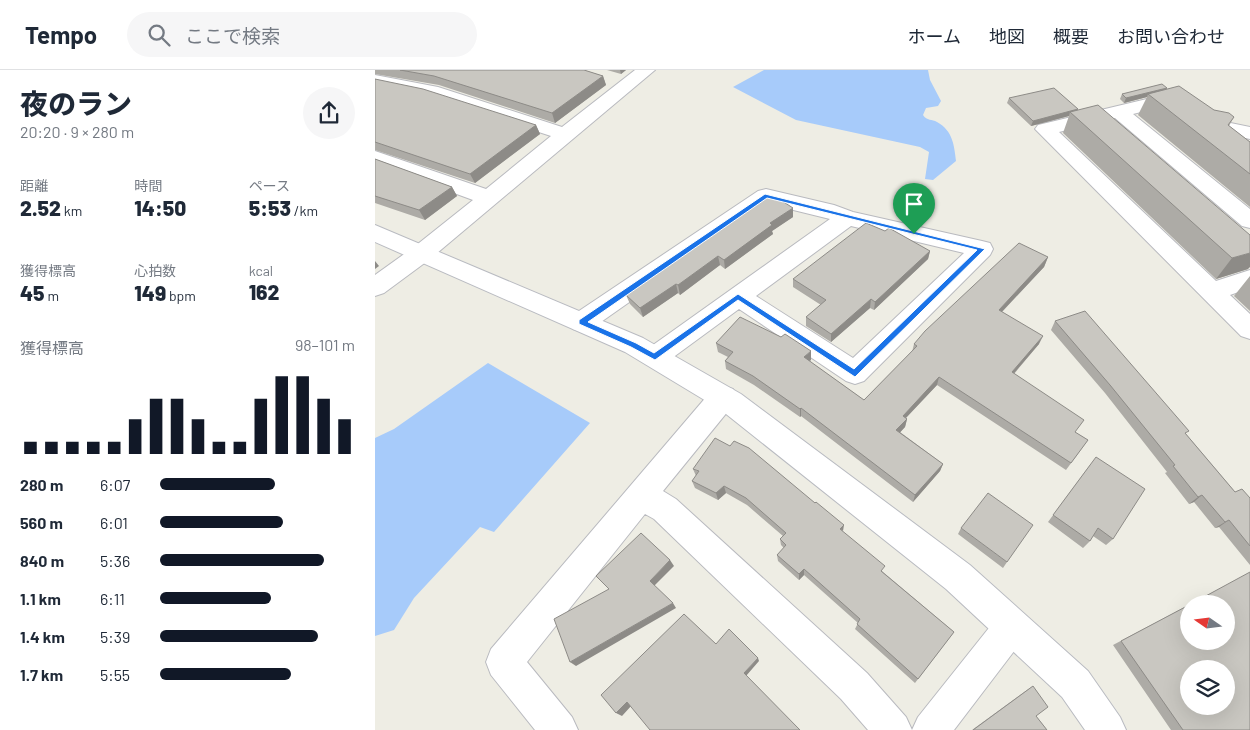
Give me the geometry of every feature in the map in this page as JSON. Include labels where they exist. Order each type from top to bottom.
[{"type":"street","points":[[375,287],[422,253],[566,136],[618,81],[646,70]]},
{"type":"street","points":[[375,80],[432,91],[566,136]]},
{"type":"street","points":[[1250,133],[1211,124],[1172,99],[1045,129],[1250,329]]},
{"type":"street","points":[[1118,111],[1250,221]]},
{"type":"street","points":[[375,157],[489,198]]},
{"type":"street","points":[[582,322],[765,196],[833,212],[847,218],[982,249],[855,373],[738,296]]},
{"type":"street","points":[[655,357],[847,218]]},
{"type":"street","points":[[375,233],[634,345],[723,397],[958,578],[1075,684],[1107,730]]},
{"type":"street","points":[[1212,292],[1250,279]]},
{"type":"street","points":[[559,730],[504,662],[723,397]]},
{"type":"street","points":[[642,495],[673,516],[854,686],[893,730]]},
{"type":"street","points":[[931,730],[1012,626]]},
{"type":"water","points":[[764,70],[928,70],[930,80],[941,101],[938,106],[926,108],[923,115],[937,122],[950,134],[956,161],[933,180],[925,179],[929,152],[920,147],[796,120],[733,87]]},
{"type":"water","points":[[488,363],[590,423],[494,532],[480,527],[414,598],[394,630],[375,636],[375,438],[394,429]]},
{"type":"building","points":[[400,70],[584,70],[603,76],[552,113],[434,76]]},
{"type":"building","points":[[375,79],[423,89],[536,125],[470,174],[375,142]]},
{"type":"building","points":[[1162,84],[1167,88],[1126,98],[1122,94]]},
{"type":"building","points":[[1179,86],[1214,110],[1229,113],[1234,117],[1228,125],[1250,142],[1250,174],[1148,94]]},
{"type":"building","points":[[1054,88],[1078,109],[1033,121],[1009,98]]},
{"type":"building","points":[[1098,105],[1250,235],[1250,253],[1232,258],[1070,112]]},
{"type":"building","points":[[375,159],[452,187],[419,210],[375,196]]},
{"type":"building","points":[[769,196],[779,199],[793,208],[770,223],[772,225],[724,260],[718,256],[678,285],[676,284],[640,308],[626,295]]},
{"type":"building","points":[[866,223],[885,231],[889,228],[930,251],[875,302],[871,299],[831,334],[806,317],[826,300],[793,279]]},
{"type":"building","points":[[1019,243],[1048,257],[999,310],[1043,336],[1012,372],[1084,420],[1075,432],[1088,440],[1071,463],[939,377],[903,416],[907,419],[896,430],[943,464],[915,495],[801,408],[753,376],[725,361],[733,352],[716,343],[740,317],[781,337],[785,334],[811,351],[804,357],[864,400],[917,346],[914,344],[925,331]]},
{"type":"building","points":[[1085,311],[1189,431],[1185,433],[1235,492],[1242,489],[1250,498],[1250,546],[1229,520],[1225,522],[1202,495],[1198,497],[1173,466],[1175,465],[1110,385],[1055,321]]},
{"type":"building","points":[[715,438],[730,446],[734,441],[749,448],[816,502],[844,525],[840,529],[885,566],[881,571],[954,632],[918,679],[857,624],[860,619],[804,569],[799,574],[777,555],[786,545],[780,539],[786,533],[746,498],[724,486],[716,493],[692,481],[699,471],[693,469]]},
{"type":"building","points":[[1096,457],[1145,489],[1113,539],[1098,528],[1090,541],[1053,515]]},
{"type":"building","points":[[988,493],[1033,525],[1007,562],[961,528]]},
{"type":"building","points":[[641,533],[670,560],[650,581],[673,603],[570,662],[554,619],[609,589],[596,576]]},
{"type":"building","points":[[1250,572],[1250,730],[1183,730],[1121,641],[1180,610],[1180,650],[1235,650],[1235,595],[1208,595]]},
{"type":"building","points":[[684,614],[716,644],[729,629],[758,658],[744,673],[800,730],[650,730],[627,702],[616,713],[601,695]]},
{"type":"building","points":[[1033,686],[1048,707],[1036,716],[1047,730],[973,730]]},
{"type":"route","points":[[765,196],[914,234],[982,249],[855,373],[738,296],[655,357],[634,345],[582,322],[765,196]]}]
